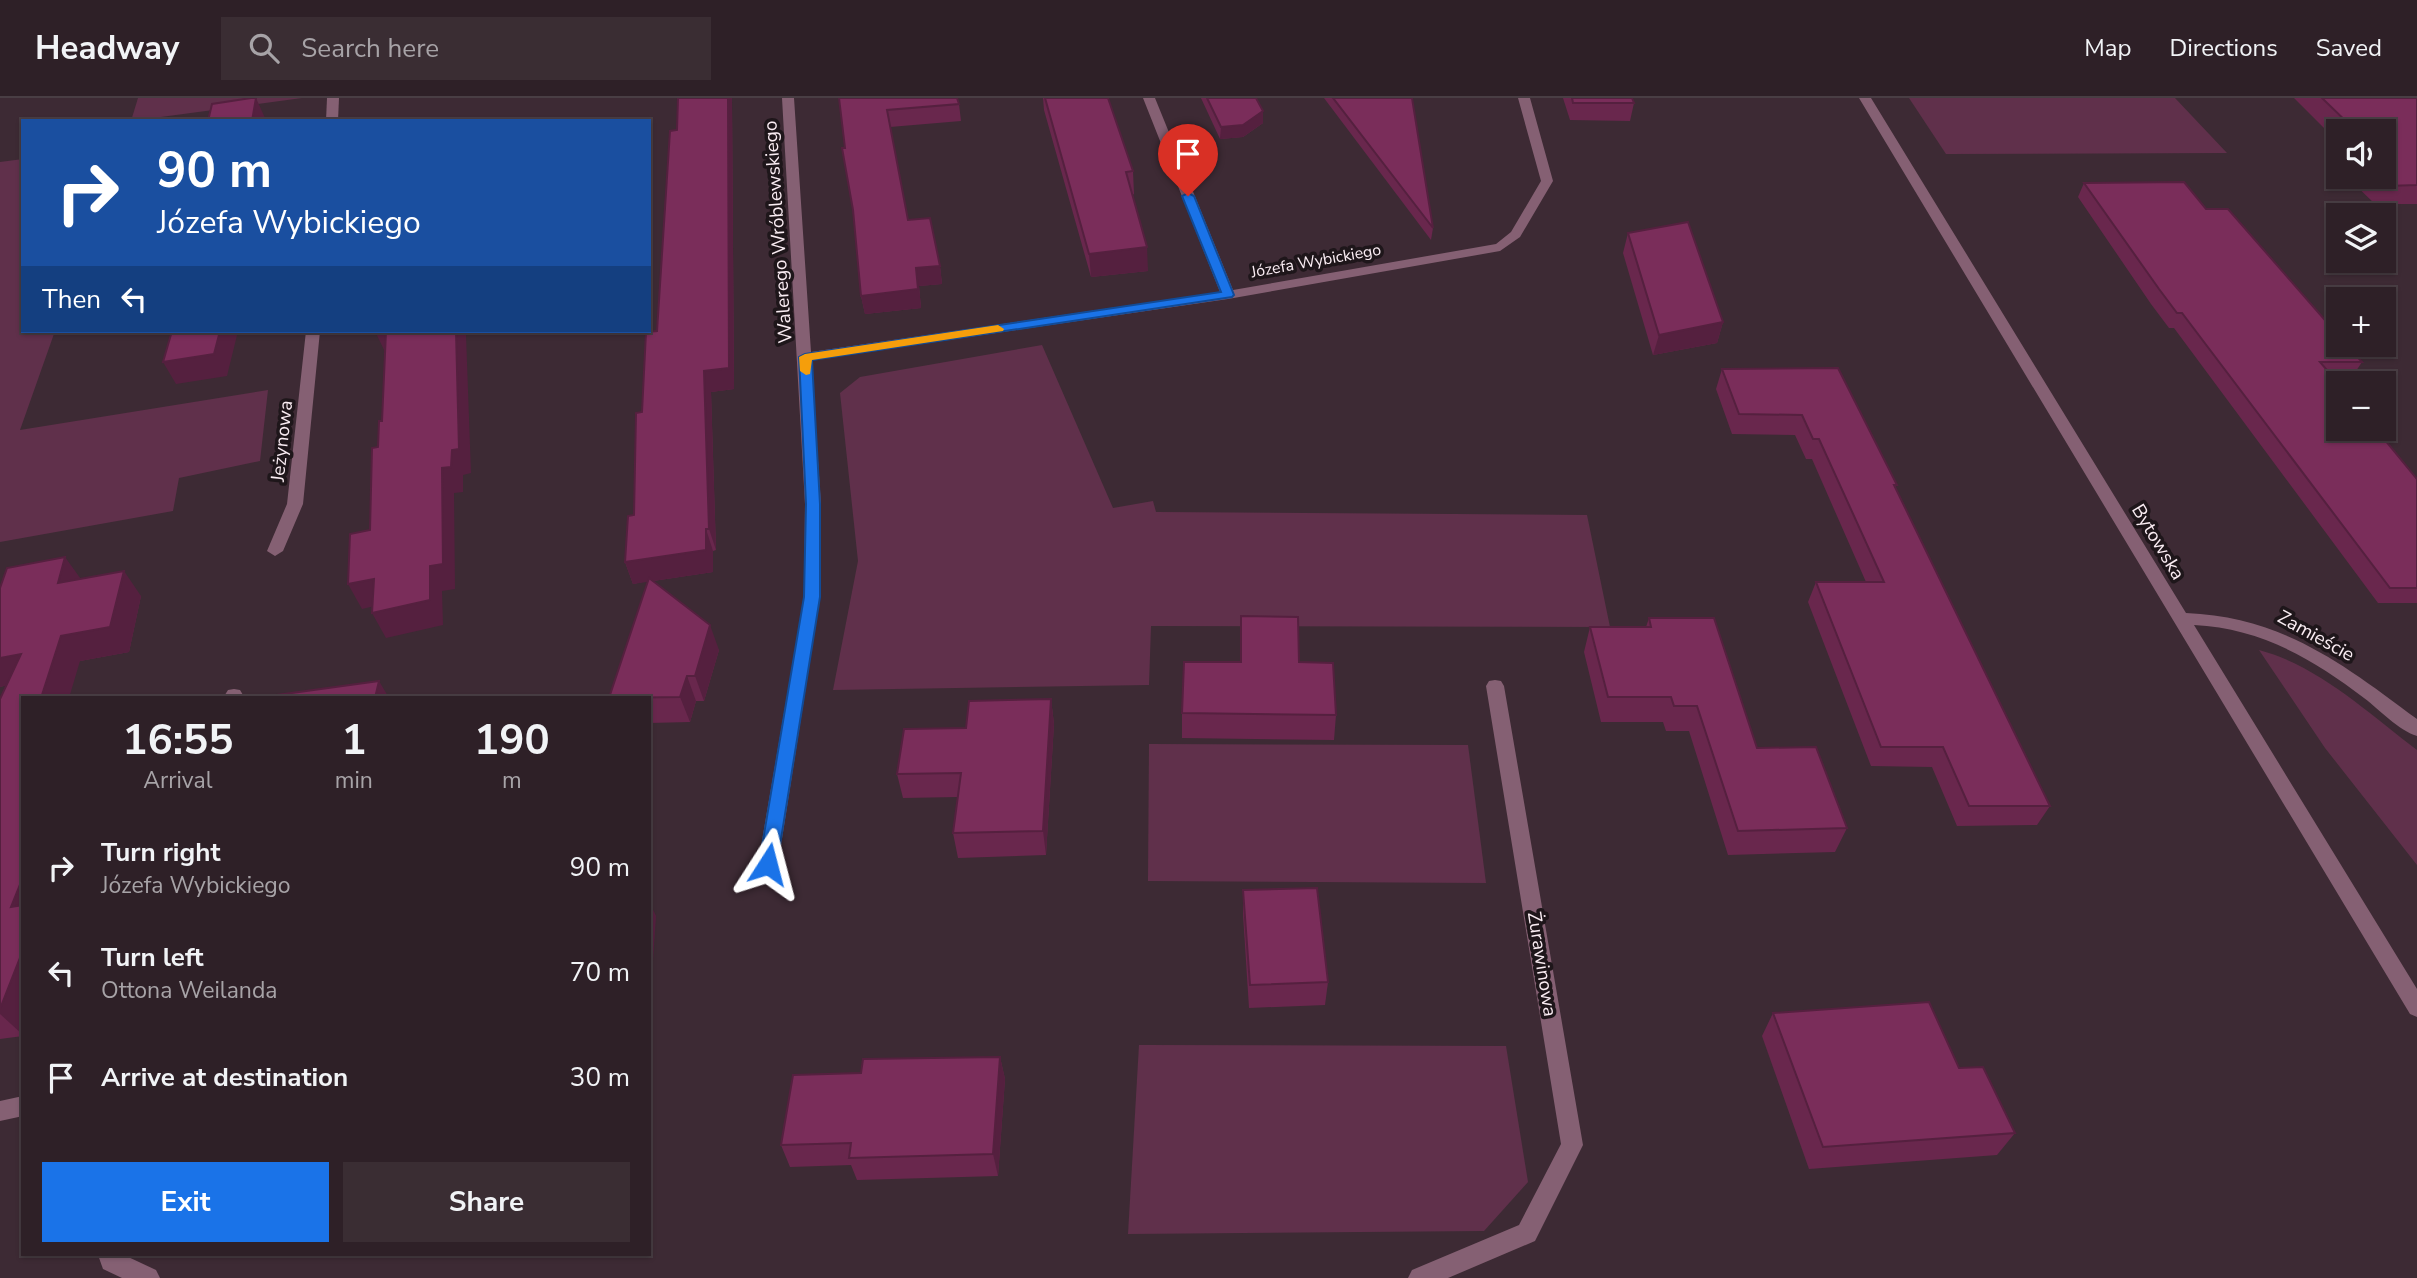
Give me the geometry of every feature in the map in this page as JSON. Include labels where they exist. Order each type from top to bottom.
[{"type":"street","points":[[331,119],[333,98]]},
{"type":"street","name":"Walerego Wróblewskiego","points":[[768,864],[812,597],[813,504],[788,98]]},
{"type":"street","points":[[1149,98],[1228,295]]},
{"type":"street","name":"Józefa Wybickiego","points":[[805,357],[1228,295],[1500,247],[1516,234],[1547,181],[1524,98]]},
{"type":"street","name":"Bytowska","points":[[1865,98],[2417,1008]]},
{"type":"street","name":"Jeżynowa","points":[[275,551],[295,504],[313,333]]},
{"type":"street","name":"Zamieście","points":[[2180,619],[2233,621],[2283,639],[2341,672],[2417,729]]},
{"type":"street","name":"Żurawinowa","points":[[1420,1278],[1527,1233],[1572,1145],[1495,686]]},
{"type":"street","points":[[0,1111],[21,1106]]},
{"type":"street","points":[[110,1256],[111,1261],[148,1278]]},
{"type":"shaded area","points":[[138,98],[302,98],[146,119],[132,119]]},
{"type":"shaded area","points":[[1909,98],[2175,98],[2227,153],[1946,154]]},
{"type":"shaded area","points":[[21,159],[21,333],[54,333],[20,430],[268,390],[260,461],[179,478],[173,511],[0,542],[0,162]]},
{"type":"shaded area","points":[[1042,345],[1113,508],[1153,501],[1156,512],[1587,515],[1610,627],[1151,626],[1149,685],[833,690],[858,561],[840,393],[860,377]]},
{"type":"shaded area","points":[[2259,650],[2281,657],[2322,679],[2417,750],[2417,865],[2325,748]]},
{"type":"shaded area","points":[[1149,744],[1468,745],[1486,883],[1148,881]]},
{"type":"shaded area","points":[[1139,1045],[1506,1046],[1528,1182],[1484,1231],[1128,1234]]},
{"type":"building","points":[[256,98],[252,119],[208,119],[212,104]]},
{"type":"building","points":[[678,98],[728,98],[729,368],[704,371],[709,529],[706,529],[706,550],[625,562],[628,516],[634,515],[636,413],[642,412],[646,333],[657,331],[670,131],[677,130]]},
{"type":"building","points":[[839,98],[957,98],[959,104],[887,110],[908,220],[930,218],[940,266],[916,268],[918,289],[861,296],[853,210],[842,148],[845,148]]},
{"type":"building","points":[[1045,98],[1108,98],[1133,171],[1126,172],[1147,247],[1089,254]]},
{"type":"building","points":[[1207,98],[1256,98],[1263,111],[1243,125],[1221,127]]},
{"type":"building","points":[[1333,98],[1412,98],[1433,228]]},
{"type":"building","points":[[1572,98],[1632,98],[1634,103],[1573,103]]},
{"type":"building","points":[[2322,98],[2417,98],[2417,185],[2396,186],[2396,119],[2344,119]]},
{"type":"building","points":[[2184,182],[2206,209],[2228,209],[2326,321],[2326,357],[2358,357],[2362,362],[2320,362],[2328,371],[2326,441],[2386,441],[2417,479],[2417,588],[2390,588],[2182,313],[2177,313],[2084,183]]},
{"type":"building","points":[[1688,222],[1723,322],[1659,335],[1628,233]]},
{"type":"building","points":[[171,333],[219,333],[214,354],[163,362]]},
{"type":"building","points":[[386,333],[456,333],[459,449],[452,450],[451,467],[442,468],[443,564],[430,566],[430,600],[372,613],[374,579],[348,584],[350,534],[370,530],[372,448],[378,447],[379,421],[382,421]]},
{"type":"building","points":[[1838,368],[1897,485],[1894,485],[2050,806],[1969,806],[1943,747],[1881,747],[1816,582],[1884,582],[1819,439],[1813,439],[1802,415],[1739,414],[1722,369]]},
{"type":"building","points":[[65,557],[58,583],[124,571],[110,627],[61,636],[42,696],[21,696],[21,882],[11,907],[21,905],[21,955],[0,1009],[0,699],[21,654],[0,658],[0,588],[7,568]]},
{"type":"building","points":[[649,578],[710,625],[695,676],[687,676],[680,697],[610,696]]},
{"type":"building","points":[[1241,616],[1298,617],[1299,662],[1333,663],[1336,715],[1182,713],[1184,662],[1241,662]]},
{"type":"building","points":[[1649,618],[1714,618],[1757,748],[1816,747],[1847,828],[1738,831],[1697,706],[1674,706],[1671,697],[1608,697],[1590,627],[1651,627]]},
{"type":"building","points":[[379,681],[375,696],[270,696]]},
{"type":"building","points":[[1051,699],[1043,831],[953,833],[961,773],[897,774],[904,729],[966,728],[969,701]]},
{"type":"building","points":[[1317,888],[1328,982],[1250,985],[1243,890]]},
{"type":"building","points":[[1929,1002],[1959,1068],[1983,1067],[2015,1133],[1823,1147],[1773,1013]]},
{"type":"building","points":[[1000,1057],[993,1154],[849,1158],[851,1143],[781,1145],[793,1075],[861,1073],[863,1059]]},
{"type":"slow traffic","points":[[806,371],[805,357],[998,329]]},
{"type":"route","points":[[768,864],[812,597],[813,504],[805,357],[1228,295],[1188,196]]}]
